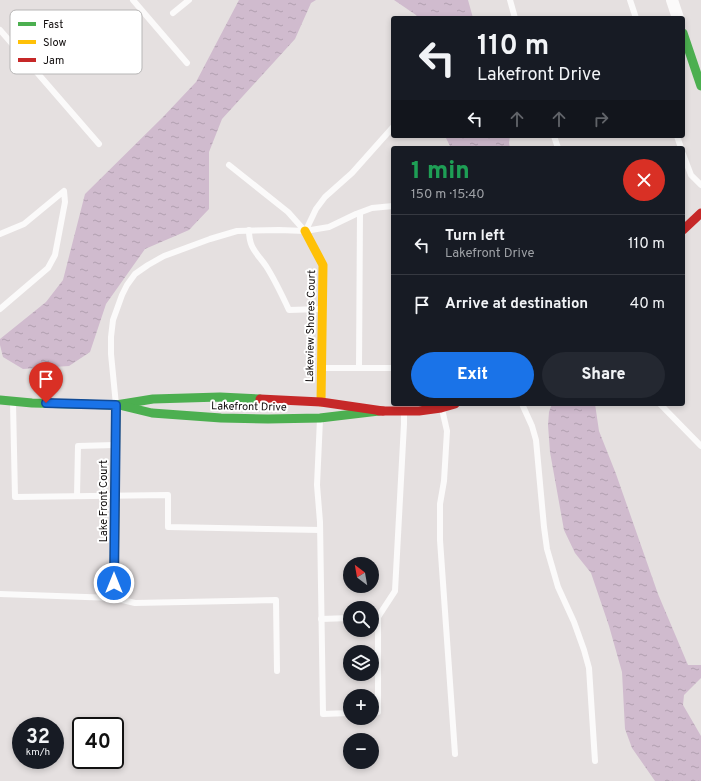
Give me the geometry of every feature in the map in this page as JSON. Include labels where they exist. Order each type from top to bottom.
[{"type":"street","points":[[672,0],[677,16]]},
{"type":"street","points":[[685,39],[701,86]]},
{"type":"street","points":[[685,228],[701,213]]},
{"type":"street","name":"Lakeview Shores Court","points":[[305,231],[323,265],[321,402]]},
{"type":"street","name":"Lakefront Drive","points":[[116,405],[153,399],[213,397],[321,402],[383,411]]},
{"type":"street","name":"Lakefront Drive","points":[[0,400],[116,405],[152,413],[268,419],[320,418],[383,411],[419,411],[448,406]]},
{"type":"street","name":"Lake Front Court","points":[[114,598],[116,405]]},
{"type":"lane","points":[[133,0],[142,10]]},
{"type":"lane","points":[[173,13],[189,0]]},
{"type":"lane","points":[[510,0],[514,16]]},
{"type":"lane","points":[[630,0],[635,16]]},
{"type":"lane","points":[[142,10],[187,63]]},
{"type":"lane","points":[[0,30],[10,42]]},
{"type":"lane","points":[[38,74],[99,144]]},
{"type":"lane","points":[[305,231],[316,209],[325,197],[352,173],[391,129]]},
{"type":"lane","points":[[685,159],[691,175],[701,185]]},
{"type":"lane","points":[[229,164],[288,212],[305,231]]},
{"type":"lane","points":[[0,234],[24,224],[64,191],[65,202],[55,255],[48,268],[0,309]]},
{"type":"lane","points":[[116,405],[111,354],[113,320],[122,295],[135,274],[164,256],[210,239],[238,231],[305,231],[329,227],[372,208],[391,206]]},
{"type":"lane","points":[[359,368],[360,213]]},
{"type":"lane","points":[[249,230],[249,239],[283,296],[289,310],[322,309]]},
{"type":"lane","points":[[322,368],[391,368]]},
{"type":"lane","points":[[13,401],[16,497],[168,495],[168,527],[320,530]]},
{"type":"lane","points":[[523,406],[532,426],[536,440],[547,549],[558,588],[574,622],[589,668],[594,761]]},
{"type":"lane","points":[[662,406],[701,446]]},
{"type":"lane","points":[[441,408],[447,431],[444,481],[440,504],[440,540],[455,754]]},
{"type":"lane","points":[[379,613],[395,591],[404,411]]},
{"type":"lane","points":[[320,418],[317,485],[320,530],[323,714],[343,713]]},
{"type":"lane","points":[[77,496],[78,446],[115,445]]},
{"type":"lane","points":[[0,594],[114,598],[135,604],[276,600],[277,671]]},
{"type":"lane","points":[[322,619],[343,618]]},
{"type":"lane","points":[[376,637],[377,689]]},
{"type":"water","points":[[239,0],[316,0],[311,3],[295,39],[222,119],[209,152],[209,209],[189,230],[145,249],[106,304],[90,352],[69,366],[23,369],[3,357],[0,339],[46,302],[63,280],[85,194],[196,82]]},
{"type":"water","points":[[394,0],[468,0],[472,16],[417,16]]},
{"type":"water","points":[[446,138],[510,138],[510,146],[450,146]]},
{"type":"water","points":[[551,406],[595,406],[599,431],[616,474],[658,594],[688,665],[701,665],[701,678],[684,695],[683,705],[701,736],[701,781],[655,781],[632,748],[625,729],[622,672],[609,626],[591,573],[575,553],[564,530],[550,452],[548,425],[549,412]]},
{"type":"traffic: fast","points":[[685,39],[701,86]]},
{"type":"traffic: fast","points":[[0,400],[32,403],[116,405],[153,399],[220,397],[260,399]]},
{"type":"traffic: fast","points":[[123,406],[152,413],[221,418],[268,419],[320,418],[379,411]]},
{"type":"traffic: slow","points":[[305,231],[323,265],[321,402]]},
{"type":"traffic: slow","points":[[114,598],[116,405]]},
{"type":"traffic: jam","points":[[685,228],[701,213]]},
{"type":"traffic: jam","points":[[260,399],[321,402],[383,411]]},
{"type":"traffic: jam","points":[[379,411],[419,411],[448,406]]},
{"type":"route","points":[[46,403],[116,405],[114,583]]}]
